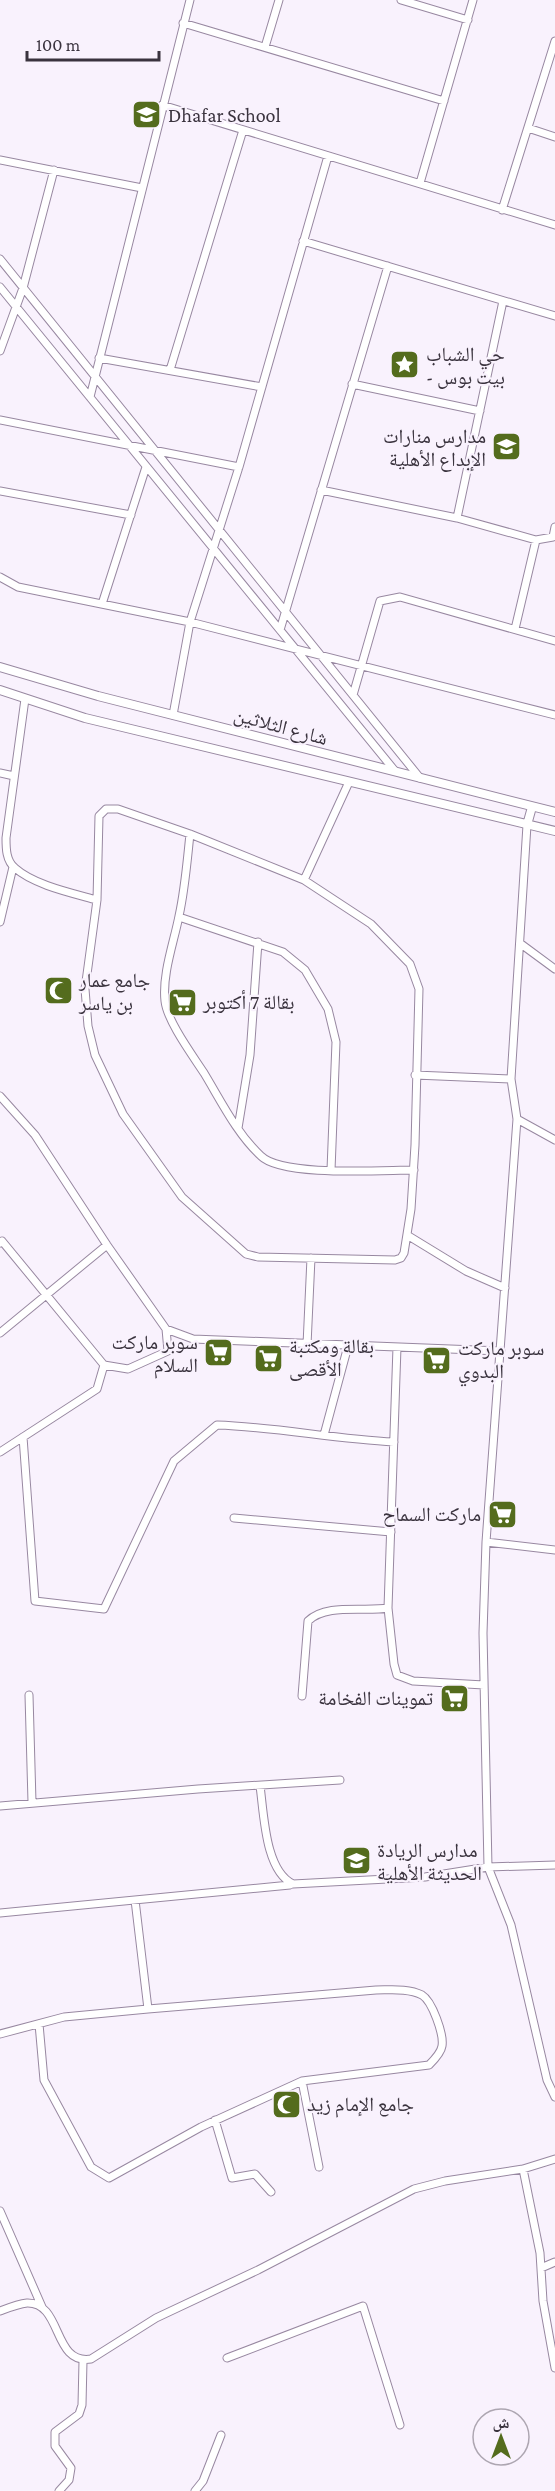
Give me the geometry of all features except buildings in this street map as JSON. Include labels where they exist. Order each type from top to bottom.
[{"type":"street","points":[[90,397],[190,0]]},
{"type":"street","points":[[265,47],[279,0]]},
{"type":"street","points":[[401,0],[468,20]]},
{"type":"street","points":[[420,183],[473,0]]},
{"type":"street","points":[[183,23],[444,101]]},
{"type":"street","points":[[502,210],[555,41]]},
{"type":"street","points":[[162,105],[555,225]]},
{"type":"street","points":[[528,128],[555,137]]},
{"type":"street","points":[[170,370],[243,130]]},
{"type":"street","points":[[173,715],[190,622],[239,467],[328,156]]},
{"type":"street","points":[[0,160],[142,188]]},
{"type":"street","points":[[0,351],[4,329],[23,288],[54,170]]},
{"type":"street","points":[[303,241],[555,316]]},
{"type":"street","points":[[0,260],[422,780]]},
{"type":"street","points":[[280,630],[388,266]]},
{"type":"street","points":[[0,287],[396,773]]},
{"type":"street","points":[[457,518],[503,301]]},
{"type":"street","points":[[99,358],[262,387]]},
{"type":"street","points":[[352,384],[480,411]]},
{"type":"street","points":[[0,420],[239,467]]},
{"type":"street","points":[[102,604],[146,467]]},
{"type":"street","points":[[321,490],[457,518],[536,540],[553,537],[555,527]]},
{"type":"street","points":[[0,491],[130,515]]},
{"type":"street","points":[[515,629],[536,540]]},
{"type":"street","points":[[0,577],[18,587],[190,622],[555,715]]},
{"type":"street","points":[[353,695],[380,601],[391,598],[400,597],[555,641]]},
{"type":"street","name":"شارع الثلاثين","points":[[0,667],[173,715],[555,812]]},
{"type":"street","name":"شارع الثلاثين","points":[[0,690],[85,718],[555,831]]},
{"type":"street","points":[[0,922],[13,867],[7,853],[6,838],[25,699]]},
{"type":"street","points":[[0,773],[14,776]]},
{"type":"street","points":[[304,880],[349,782]]},
{"type":"street","points":[[532,807],[527,825],[511,1078],[517,1119],[486,1542],[483,1633],[488,1867],[511,1925],[547,2080],[555,2097]]},
{"type":"street","points":[[106,809],[118,809],[190,834],[304,880],[371,924],[410,964],[419,989],[414,1170],[411,1209],[404,1253],[401,1258],[395,1260],[258,1257],[246,1254],[237,1249],[182,1197],[123,1114],[95,1055],[88,1026],[85,989],[97,900],[99,816],[106,809]]},
{"type":"street","points":[[190,834],[179,917],[167,972],[164,1002],[176,1029],[238,1128],[261,1157],[271,1163],[286,1167],[331,1170],[414,1170]]},
{"type":"street","points":[[13,867],[51,887],[97,900]]},
{"type":"street","points":[[179,917],[283,952],[305,970],[328,1009],[336,1042],[331,1170]]},
{"type":"street","points":[[238,1128],[250,1056],[258,942]]},
{"type":"street","points":[[520,944],[555,969]]},
{"type":"street","points":[[415,1075],[511,1078]]},
{"type":"street","points":[[0,1096],[35,1135],[107,1245],[166,1329],[168,1351],[128,1369],[104,1365],[1,1241]]},
{"type":"street","points":[[517,1119],[555,1140]]},
{"type":"street","points":[[407,1235],[466,1271],[505,1288]]},
{"type":"street","points":[[0,1333],[107,1245]]},
{"type":"street","points":[[307,1345],[310,1258]]},
{"type":"street","points":[[166,1329],[193,1339],[501,1351]]},
{"type":"street","points":[[324,1436],[348,1346]]},
{"type":"street","points":[[397,1347],[388,1608],[394,1664],[397,1675],[413,1681],[484,1685]]},
{"type":"street","points":[[0,1452],[97,1389],[104,1365]]},
{"type":"street","points":[[23,1437],[34,1601],[104,1609],[174,1461],[217,1425],[257,1426],[324,1436],[394,1442]]},
{"type":"street","points":[[234,1518],[391,1533]]},
{"type":"street","points":[[486,1542],[555,1550]]},
{"type":"street","points":[[302,1696],[308,1621],[314,1615],[327,1612],[388,1608]]},
{"type":"street","points":[[29,1695],[32,1802]]},
{"type":"street","points":[[0,1806],[340,1780]]},
{"type":"street","points":[[260,1786],[270,1855],[282,1880],[293,1884]]},
{"type":"street","points":[[0,1913],[293,1884],[425,1876],[488,1867],[555,1864]]},
{"type":"street","points":[[135,1900],[148,2009]]},
{"type":"street","points":[[0,2034],[64,2017],[376,1990],[409,1990],[424,1996],[434,2011],[442,2045],[437,2056],[429,2065],[302,2081],[215,2120],[109,2178],[91,2167],[44,2080],[39,2024]]},
{"type":"street","points":[[302,2081],[319,2167]]},
{"type":"street","points":[[215,2120],[232,2178],[255,2174],[271,2192]]},
{"type":"street","points":[[0,2211],[42,2307],[51,2318],[70,2355],[82,2361],[91,2359],[156,2318],[258,2270],[363,2213],[414,2189],[445,2181],[524,2169],[555,2158]]},
{"type":"street","points":[[524,2169],[555,2368]]},
{"type":"street","points":[[541,2268],[555,2262]]},
{"type":"street","points":[[0,2311],[28,2303],[42,2307]]},
{"type":"street","points":[[227,2358],[363,2306],[400,2425]]},
{"type":"street","points":[[59,2491],[69,2480],[71,2468],[56,2446],[56,2432],[79,2414],[82,2405],[82,2361]]},
{"type":"street","points":[[195,2491],[203,2481],[220,2434]]},
{"type":"place","name":"Dhafar School","points":[[147,115]]},
{"type":"place","name":"حي الشباب - بيت بوس","points":[[405,365]]},
{"type":"place","name":"مدارس منارات الإبداع الأهلية","points":[[507,447]]},
{"type":"place","name":"جامع عمار بن ياسر","points":[[58,991]]},
{"type":"place","name":"بقالة 7 أكتوبر","points":[[182,1002]]},
{"type":"place","name":"سوبر ماركت السلام","points":[[219,1353]]},
{"type":"place","name":"بقالة ومكتبة الأقصى","points":[[268,1358]]},
{"type":"place","name":"سوبر ماركت البدوي","points":[[437,1360]]},
{"type":"place","name":"ماركت السماح","points":[[502,1514]]},
{"type":"place","name":"تموينات الفخامة","points":[[454,1698]]},
{"type":"place","name":"مدارس الريادة الحديثة الأهلية","points":[[356,1861]]},
{"type":"place","name":"جامع الإمام زيد","points":[[286,2104]]}]
